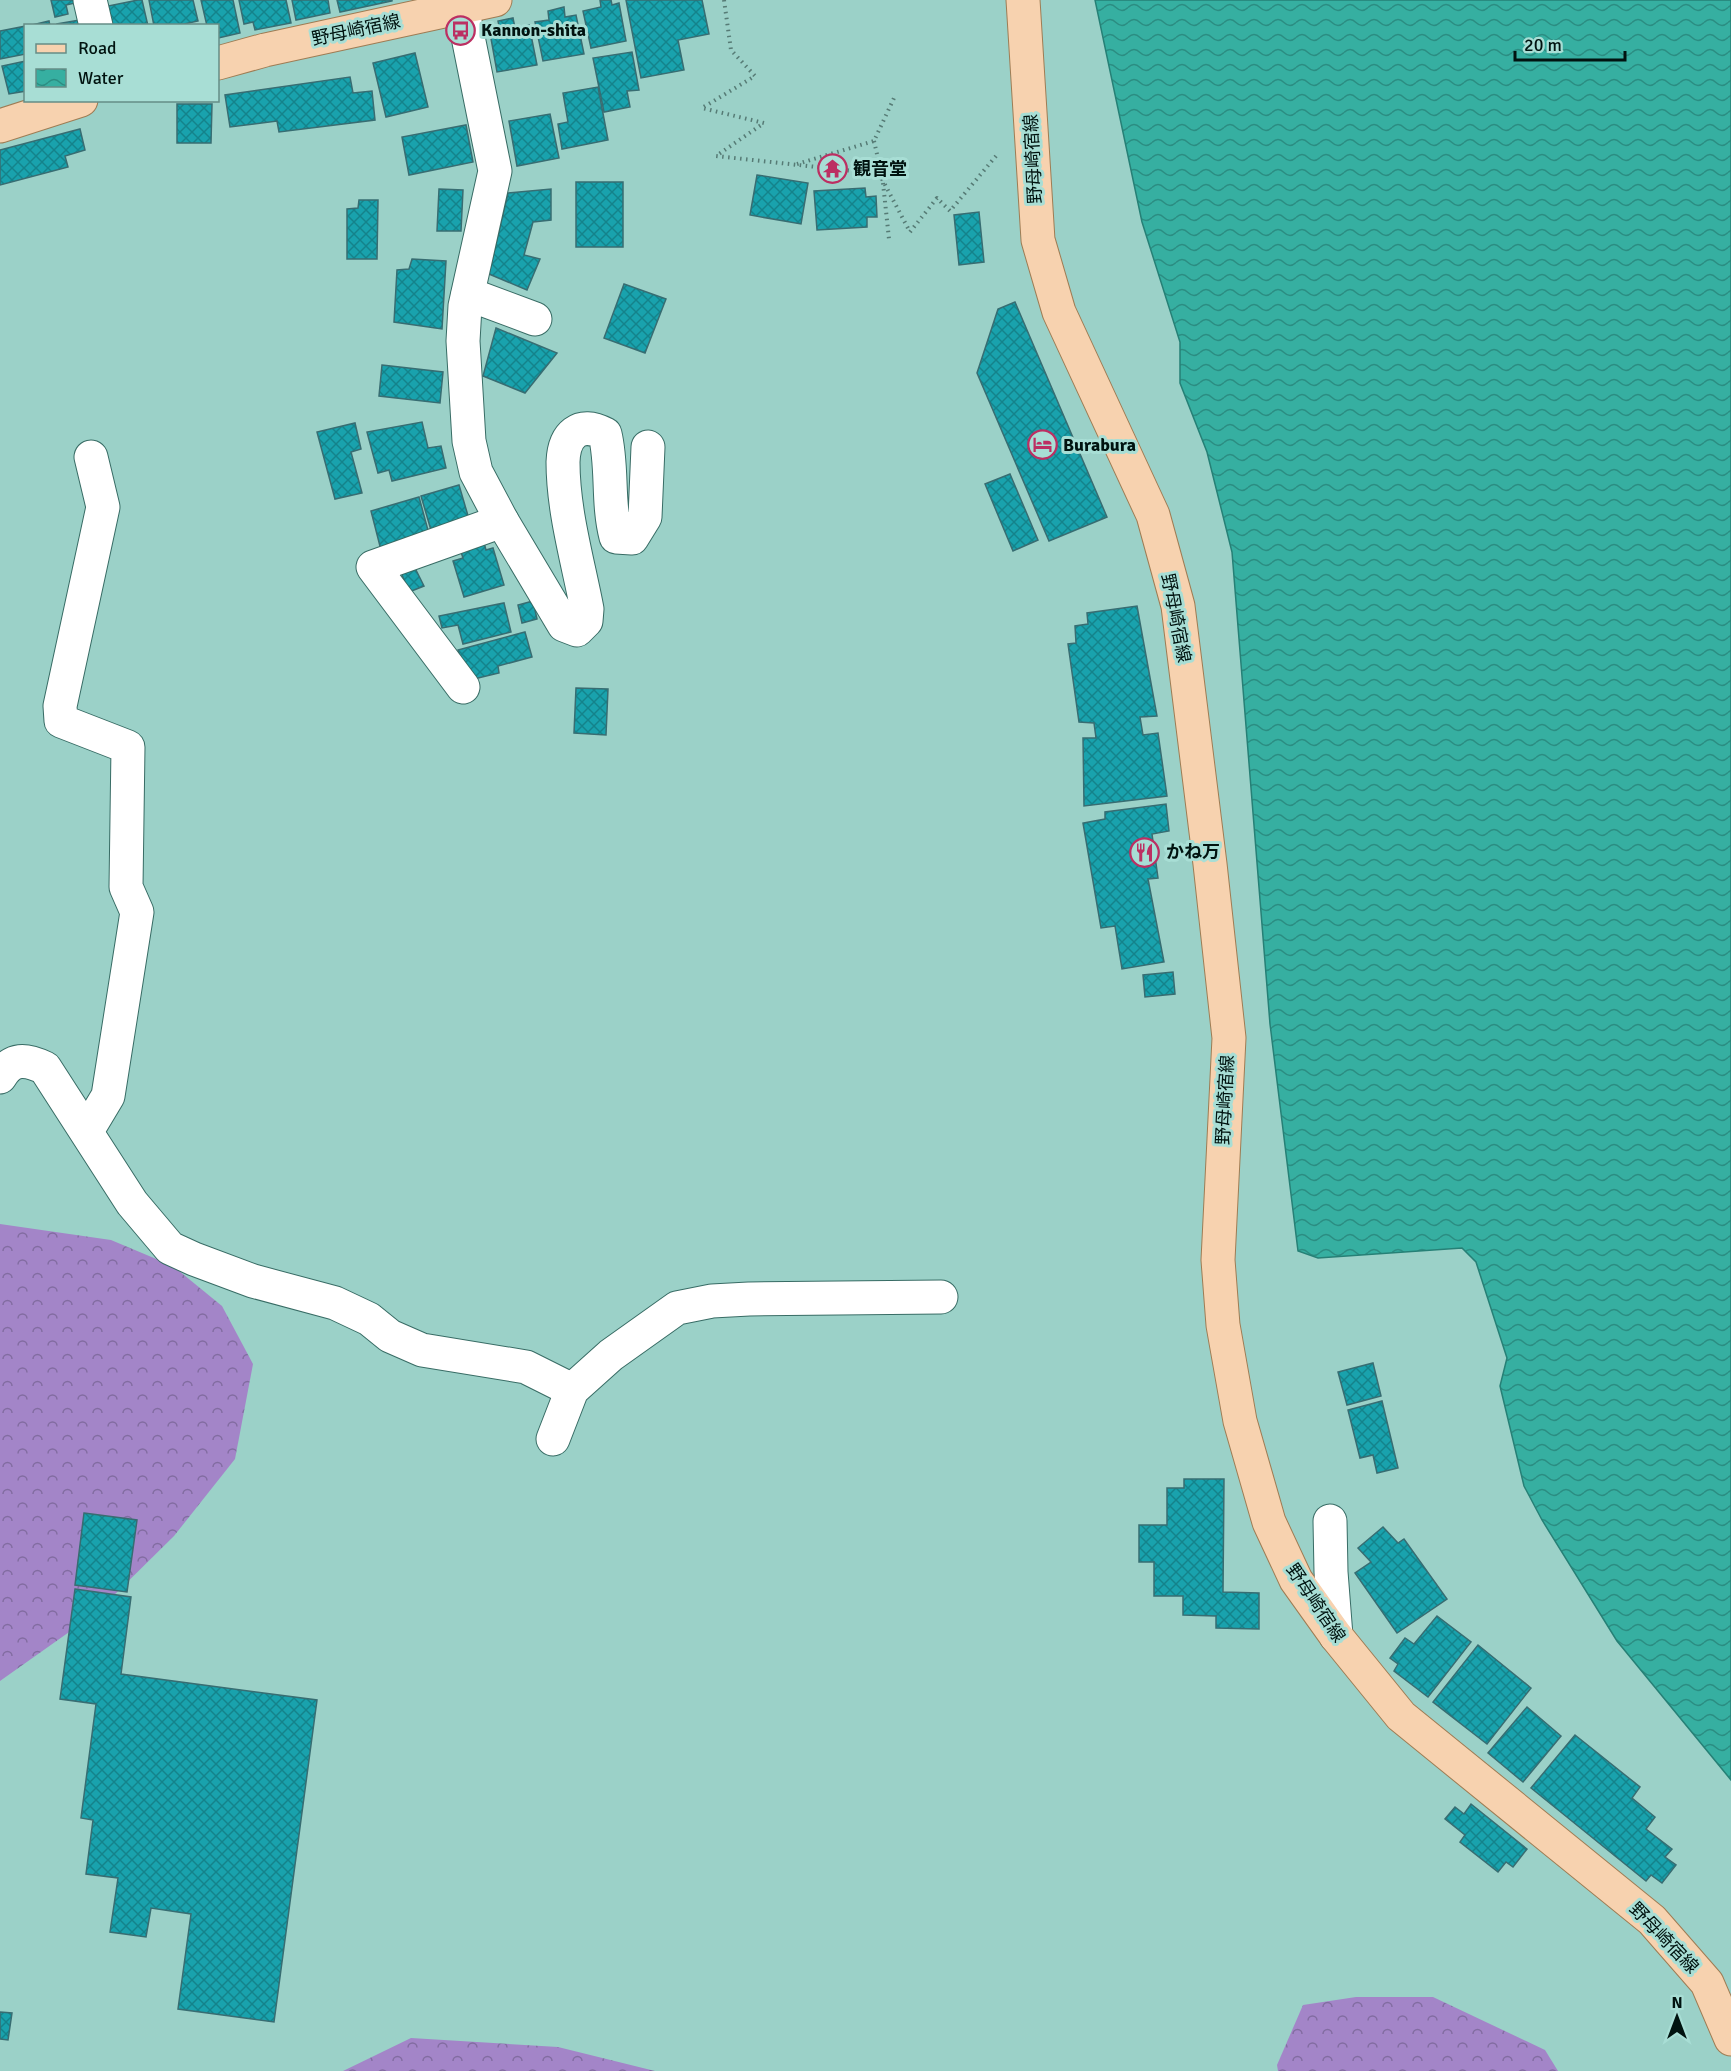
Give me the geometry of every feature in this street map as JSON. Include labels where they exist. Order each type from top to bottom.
[{"type":"main road","name":"野母崎宿線","points":[[219,63],[414,8],[462,7],[495,0]]},
{"type":"main road","name":"野母崎宿線","points":[[1023,0],[1038,240],[1059,312],[1153,515],[1178,606],[1210,864],[1228,1038],[1218,1260],[1223,1325],[1240,1421],[1269,1522],[1296,1580],[1336,1636],[1401,1716],[1652,1920],[1707,1983],[1731,2039]]},
{"type":"main road","points":[[0,126],[75,102]]},
{"type":"street","points":[[90,0],[96,24]]},
{"type":"street","points":[[462,7],[495,171],[468,294],[463,341],[469,441],[477,472],[502,521],[564,625],[577,630],[586,621],[587,609],[567,506],[563,460],[568,443],[574,432],[580,428],[593,427],[605,434],[609,449],[613,525],[616,537],[632,538],[645,517],[648,447]]},
{"type":"street","points":[[468,294],[535,319]]},
{"type":"street","points":[[87,1131],[108,1096],[137,912],[126,887],[128,747],[61,721],[60,706],[103,507],[91,457]]},
{"type":"street","points":[[463,687],[373,567],[502,521]]},
{"type":"street","points":[[0,1077],[6,1067],[17,1061],[33,1062],[45,1068],[132,1203],[170,1248],[253,1281],[336,1303],[369,1319],[390,1336],[416,1348],[526,1367],[572,1390]]},
{"type":"street","points":[[554,1439],[572,1390],[611,1355],[677,1308],[712,1301],[749,1299],[941,1297]]},
{"type":"street","points":[[1330,1521],[1336,1636]]},
{"type":"path","points":[[724,0],[731,50],[755,76],[702,108],[764,123],[716,156],[882,177]]},
{"type":"path","points":[[889,239],[882,177],[874,141],[894,98]]},
{"type":"path","points":[[882,177],[910,232],[937,198],[950,211],[1031,113]]},
{"type":"path","points":[[793,165],[874,141]]},
{"type":"green space","points":[[0,1224],[111,1240],[173,1266],[222,1306],[253,1364],[235,1459],[174,1536],[96,1613],[0,1681]]},
{"type":"green space","points":[[1356,1997],[1433,1997],[1545,2050],[1558,2071],[1278,2071],[1277,2065],[1303,2005]]},
{"type":"green space","points":[[411,2038],[558,2047],[655,2071],[343,2071]]},
{"type":"water","points":[[1095,0],[1731,0],[1731,1780],[1617,1641],[1542,1520],[1524,1486],[1500,1386],[1507,1358],[1476,1262],[1462,1248],[1318,1258],[1298,1251],[1270,1024],[1232,552],[1207,452],[1180,383],[1180,342],[1142,222]]},
{"type":"building","points":[[51,0],[74,0],[75,3],[66,5],[68,14],[55,17]]},
{"type":"building","points":[[142,0],[148,24],[107,24],[103,7]]},
{"type":"building","points":[[149,0],[193,0],[198,21],[184,24],[154,24]]},
{"type":"building","points":[[201,0],[233,0],[240,33],[219,38],[219,24],[207,24]]},
{"type":"building","points":[[239,0],[286,0],[291,23],[255,30],[253,22],[244,24]]},
{"type":"building","points":[[292,0],[328,0],[330,13],[296,20]]},
{"type":"building","points":[[337,0],[392,0],[392,1],[340,12]]},
{"type":"building","points":[[600,0],[611,0],[612,5],[619,3],[626,41],[591,48],[583,11],[601,7]]},
{"type":"building","points":[[626,0],[702,0],[709,34],[678,40],[684,70],[641,78]]},
{"type":"building","points":[[564,7],[565,17],[576,15],[584,54],[543,61],[535,22],[549,20],[548,11]]},
{"type":"building","points":[[513,18],[515,28],[529,25],[537,65],[497,72],[490,33],[500,30],[498,21]]},
{"type":"building","points":[[79,20],[80,24],[57,24]]},
{"type":"building","points":[[24,26],[24,54],[0,59],[0,31]]},
{"type":"building","points":[[632,52],[639,90],[627,91],[630,107],[604,112],[593,58]]},
{"type":"building","points":[[415,53],[428,107],[386,117],[373,63]]},
{"type":"building","points":[[24,61],[24,91],[9,94],[2,66]]},
{"type":"building","points":[[350,77],[353,93],[372,91],[375,120],[279,132],[277,121],[230,127],[225,95]]},
{"type":"building","points":[[598,87],[608,140],[562,149],[558,124],[568,122],[563,93]]},
{"type":"building","points":[[177,104],[212,104],[211,143],[177,143]]},
{"type":"building","points":[[550,114],[559,158],[517,166],[509,121]]},
{"type":"building","points":[[466,125],[473,162],[409,175],[402,137]]},
{"type":"building","points":[[80,129],[85,150],[65,156],[68,167],[0,185],[0,150]]},
{"type":"building","points":[[757,175],[808,183],[801,224],[750,215]]},
{"type":"building","points":[[576,182],[623,182],[623,247],[576,247]]},
{"type":"building","points":[[865,188],[866,197],[876,196],[877,217],[867,217],[867,227],[817,230],[814,191]]},
{"type":"building","points":[[439,189],[463,190],[461,231],[437,231]]},
{"type":"building","points":[[551,189],[551,220],[533,222],[524,255],[540,259],[527,290],[489,274],[508,193]]},
{"type":"building","points":[[359,200],[378,200],[377,259],[347,259],[347,209],[358,208]]},
{"type":"building","points":[[979,212],[984,262],[959,265],[954,215]]},
{"type":"building","points":[[412,259],[446,261],[442,329],[394,322],[397,270],[409,269]]},
{"type":"building","points":[[624,284],[666,299],[645,353],[604,338]]},
{"type":"building","name":"Burabura","points":[[1015,302],[1107,517],[1049,541],[977,373],[998,309]]},
{"type":"building","points":[[496,328],[557,353],[525,393],[483,376]]},
{"type":"building","points":[[382,365],[443,372],[440,403],[379,396]]},
{"type":"building","points":[[422,422],[428,448],[441,446],[446,468],[392,481],[389,470],[378,473],[367,432]]},
{"type":"building","points":[[355,423],[361,449],[351,452],[362,493],[335,499],[317,432]]},
{"type":"building","points":[[1010,474],[1038,540],[1013,551],[985,484]]},
{"type":"building","points":[[459,485],[471,526],[433,537],[421,496]]},
{"type":"building","points":[[419,497],[429,534],[382,554],[371,511]]},
{"type":"building","points":[[483,539],[486,550],[493,548],[504,585],[464,597],[453,561],[463,558],[459,546]]},
{"type":"building","points":[[413,564],[424,586],[409,592],[400,570]]},
{"type":"building","points":[[533,601],[537,619],[522,623],[518,605]]},
{"type":"building","points":[[504,603],[511,632],[463,644],[458,625],[442,628],[439,616]]},
{"type":"building","points":[[1137,606],[1157,716],[1140,717],[1143,735],[1158,733],[1167,796],[1084,806],[1083,738],[1096,738],[1094,723],[1079,722],[1068,644],[1076,643],[1075,626],[1088,624],[1087,613]]},
{"type":"building","points":[[525,632],[532,657],[498,666],[499,673],[474,679],[465,674],[458,650]]},
{"type":"building","points":[[576,688],[608,689],[606,735],[574,733]]},
{"type":"building","points":[[1166,804],[1169,831],[1152,834],[1158,878],[1148,879],[1164,962],[1122,969],[1115,926],[1101,928],[1083,823],[1105,819],[1105,812]]},
{"type":"building","points":[[1173,972],[1175,994],[1145,997],[1143,975]]},
{"type":"building","points":[[1373,1363],[1381,1396],[1347,1405],[1338,1372]]},
{"type":"building","points":[[1382,1401],[1398,1468],[1377,1473],[1373,1455],[1360,1458],[1348,1410]]},
{"type":"building","points":[[1184,1479],[1224,1479],[1223,1592],[1259,1593],[1259,1629],[1216,1628],[1216,1616],[1183,1615],[1183,1596],[1154,1596],[1154,1562],[1139,1562],[1139,1525],[1167,1525],[1167,1488],[1184,1488]]},
{"type":"building","points":[[84,1513],[137,1520],[127,1592],[75,1585]]},
{"type":"building","points":[[1383,1527],[1398,1543],[1404,1539],[1447,1599],[1397,1633],[1355,1573],[1371,1562],[1358,1548]]},
{"type":"building","points":[[75,1589],[131,1597],[121,1674],[317,1700],[274,2022],[178,2009],[191,1914],[151,1908],[146,1937],[110,1932],[118,1878],[86,1874],[93,1820],[81,1818],[96,1704],[60,1699]]},
{"type":"building","points":[[1437,1616],[1471,1642],[1428,1697],[1394,1671],[1398,1664],[1390,1658],[1405,1638],[1414,1644]]},
{"type":"building","points":[[1478,1645],[1531,1688],[1487,1744],[1433,1702]]},
{"type":"building","points":[[1527,1707],[1561,1736],[1523,1782],[1488,1753]]},
{"type":"building","points":[[1575,1735],[1640,1787],[1632,1798],[1655,1817],[1646,1829],[1672,1849],[1665,1857],[1676,1865],[1662,1883],[1651,1875],[1646,1881],[1531,1788]]},
{"type":"building","points":[[1471,1804],[1527,1849],[1513,1867],[1506,1862],[1498,1872],[1460,1842],[1465,1835],[1445,1819],[1455,1807],[1464,1814]]},
{"type":"building","points":[[0,2012],[12,2013],[8,2040],[0,2039]]},
{"type":"place","name":"Kannon-shita","points":[[460,30]]},
{"type":"place","name":"観音堂","points":[[832,169]]},
{"type":"place","name":"Burabura","points":[[1042,445]]},
{"type":"place","name":"かね万","points":[[1145,852]]}]
